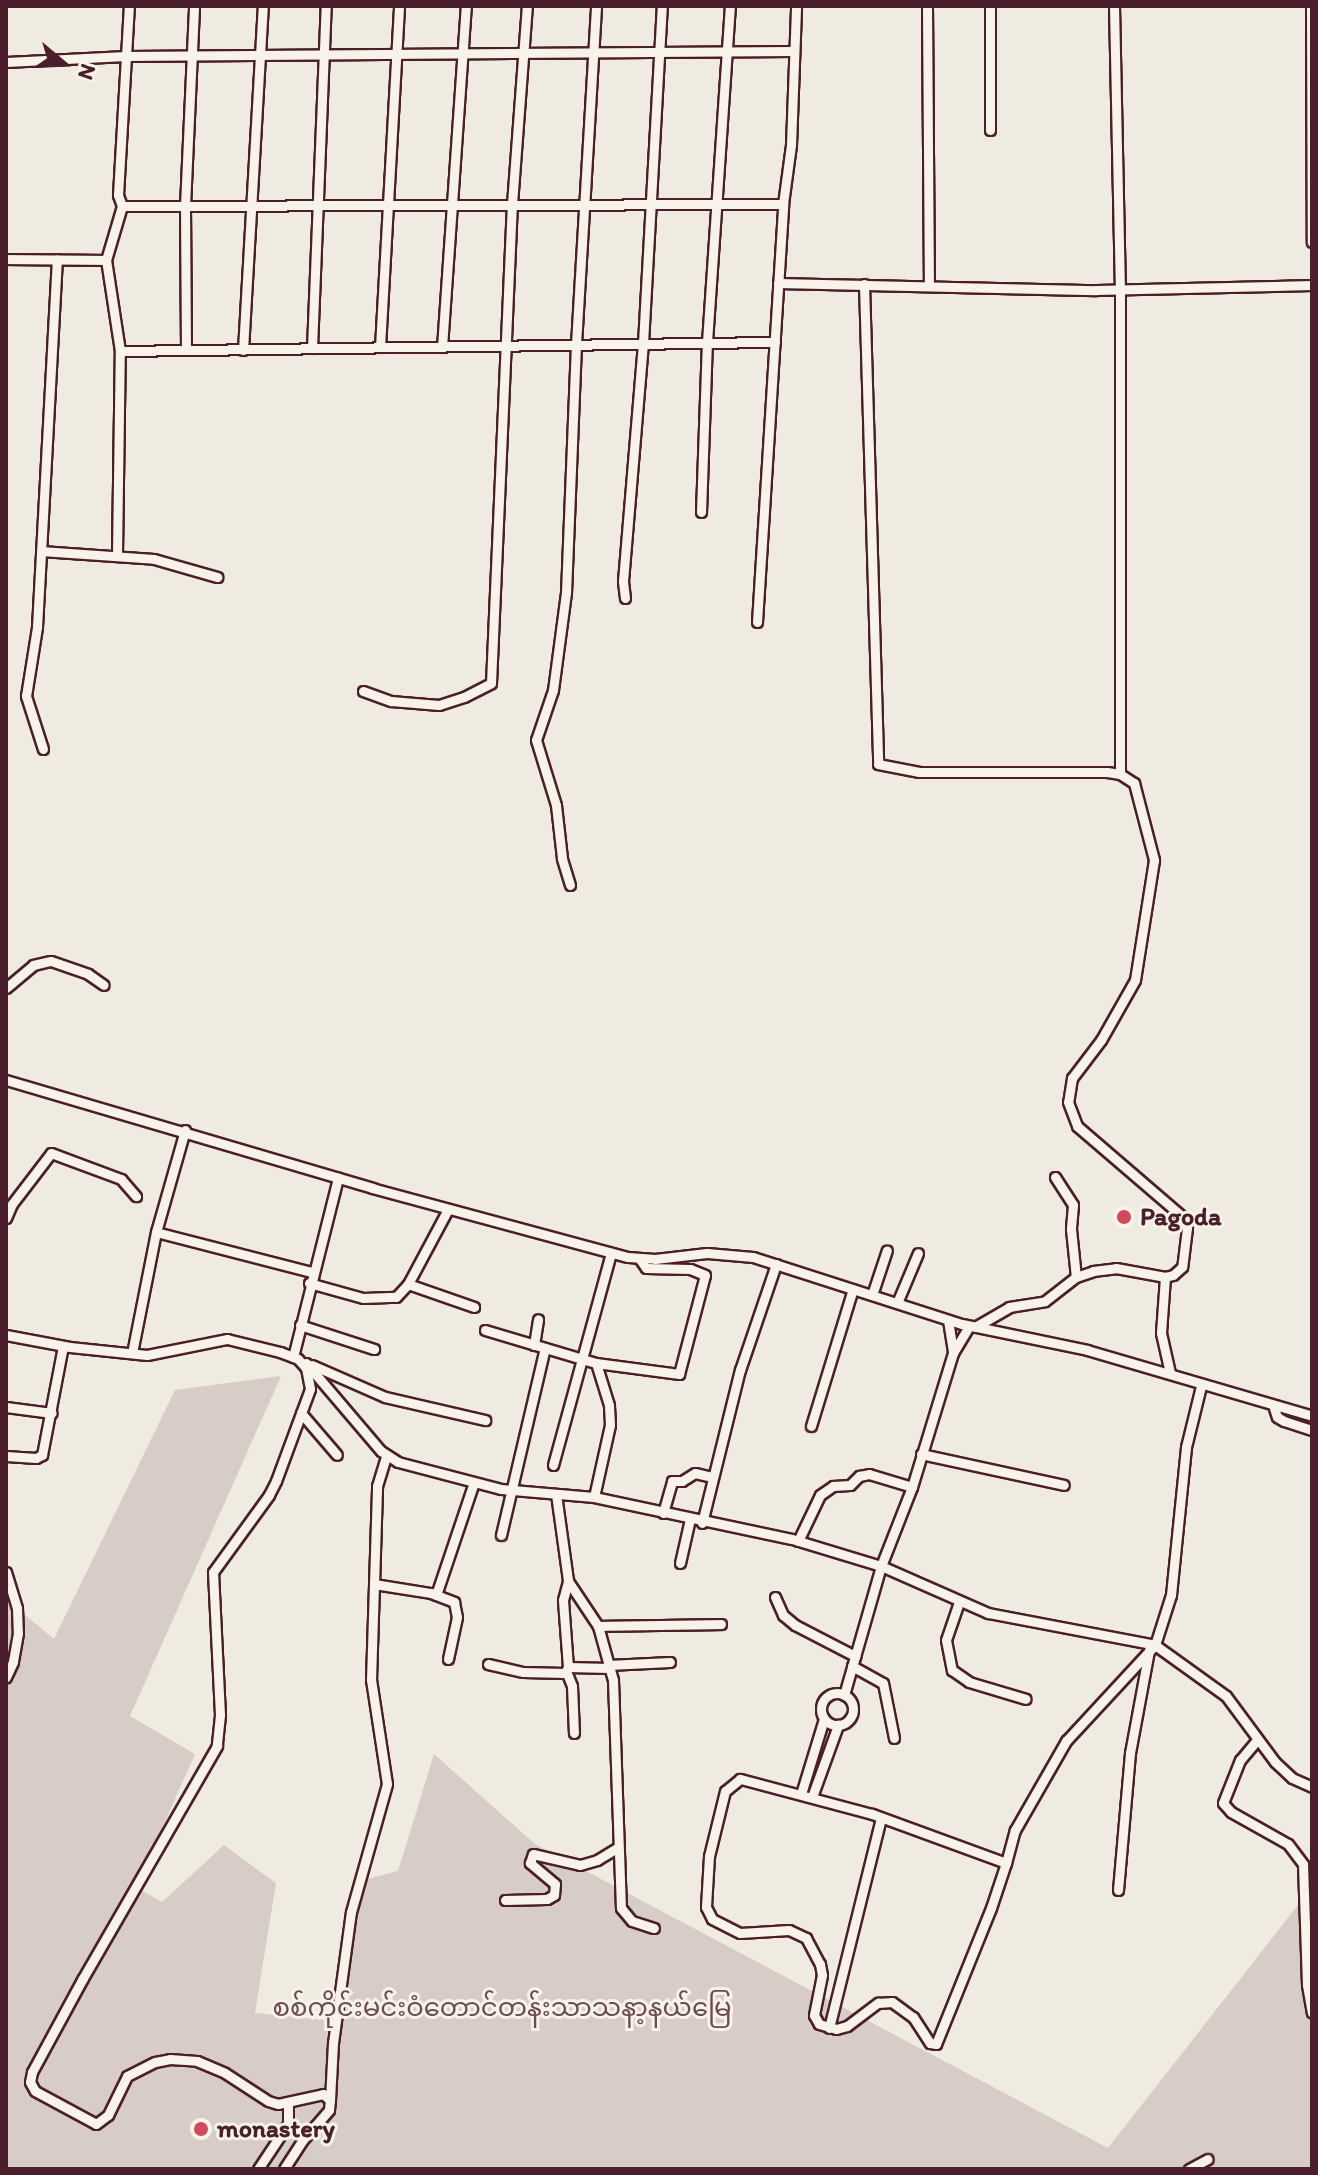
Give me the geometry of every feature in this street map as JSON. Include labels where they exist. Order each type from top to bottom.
[{"type":"street","points":[[117,554],[120,351],[106,260],[122,206],[118,195],[129,6]]},
{"type":"street","points":[[186,350],[185,206],[194,6]]},
{"type":"street","points":[[243,350],[263,6]]},
{"type":"street","points":[[312,348],[326,6]]},
{"type":"street","points":[[380,347],[399,6]]},
{"type":"street","points":[[442,347],[466,6]]},
{"type":"street","points":[[363,691],[391,701],[439,705],[491,683],[512,204],[526,52],[527,6]]},
{"type":"street","points":[[570,885],[562,858],[553,794],[536,740],[553,690],[566,593],[583,204],[596,6]]},
{"type":"street","points":[[625,598],[623,581],[643,343],[662,6]]},
{"type":"street","points":[[701,512],[707,342],[730,6]]},
{"type":"street","points":[[757,622],[783,204],[791,145],[796,6]]},
{"type":"street","points":[[927,6],[929,285]]},
{"type":"street","points":[[990,6],[990,130]]},
{"type":"street","points":[[1114,6],[1120,289],[1120,774]]},
{"type":"street","points":[[1311,6],[1312,242]]},
{"type":"street","points":[[6,62],[190,55],[793,51]]},
{"type":"street","points":[[122,206],[783,204]]},
{"type":"street","points":[[6,259],[106,260]]},
{"type":"street","points":[[43,749],[26,696],[37,627],[57,260]]},
{"type":"street","points":[[778,283],[1120,289],[1312,285]]},
{"type":"street","points":[[844,1695],[881,1566],[912,1487],[953,1353],[972,1326],[1009,1307],[1045,1301],[1076,1277],[1116,1268],[1165,1277],[1173,1275],[1182,1267],[1187,1228],[1184,1218],[1077,1126],[1068,1102],[1072,1078],[1101,1040],[1135,980],[1154,860],[1134,783],[1120,774],[919,772],[878,764],[864,284]]},
{"type":"street","points":[[120,351],[775,342]]},
{"type":"street","points":[[41,551],[154,559],[217,577]]},
{"type":"street","points":[[6,988],[33,965],[51,961],[88,974],[104,985]]},
{"type":"street","points":[[6,1080],[185,1130],[338,1178],[611,1253],[639,1258],[707,1253],[753,1257],[948,1320],[1087,1350],[1170,1373],[1201,1386],[1274,1408],[1312,1416]]},
{"type":"street","points":[[132,1353],[156,1232],[185,1130]]},
{"type":"street","points":[[6,1218],[9,1200],[51,1153],[121,1179],[136,1196]]},
{"type":"street","points":[[1055,1177],[1073,1205],[1071,1229],[1076,1277]]},
{"type":"street","points":[[293,1357],[309,1283],[338,1178]]},
{"type":"street","points":[[309,1283],[363,1298],[396,1297],[408,1284],[448,1209]]},
{"type":"street","points":[[156,1232],[312,1272]]},
{"type":"street","points":[[872,1295],[887,1250]]},
{"type":"street","points":[[553,1465],[611,1253]]},
{"type":"street","points":[[897,1303],[918,1253]]},
{"type":"street","points":[[485,1330],[596,1363],[679,1374],[705,1275],[690,1269],[646,1268],[639,1258]]},
{"type":"street","points":[[702,1523],[740,1370],[776,1264]]},
{"type":"street","points":[[1165,1277],[1161,1333],[1170,1373]]},
{"type":"street","points":[[408,1284],[474,1307]]},
{"type":"street","points":[[811,1426],[853,1289]]},
{"type":"street","points":[[501,1535],[539,1347],[538,1319]]},
{"type":"street","points":[[948,1320],[953,1353]]},
{"type":"street","points":[[300,1325],[374,1349]]},
{"type":"street","points":[[6,1335],[63,1346],[147,1355],[227,1339],[293,1357],[385,1397],[485,1420]]},
{"type":"street","points":[[6,1456],[36,1458],[42,1455],[63,1346]]},
{"type":"street","points":[[306,1363],[310,1389],[269,1495],[213,1572],[220,1715],[217,1746],[76,1991],[32,2072],[30,2082],[35,2091],[96,2124],[103,2122],[108,2115],[127,2076],[155,2062],[170,2059],[197,2061],[246,2084],[268,2101],[288,2102],[318,2094],[330,2100]]},
{"type":"street","points":[[306,1363],[386,1456],[509,1490],[594,1497],[702,1523],[798,1541],[881,1566],[988,1613],[1152,1648],[1226,1696],[1257,1740],[1292,1778],[1312,1787]]},
{"type":"street","points":[[594,1497],[610,1425],[606,1390],[596,1363]]},
{"type":"street","points":[[1118,1890],[1130,1753],[1152,1648],[1171,1595],[1173,1547],[1186,1447],[1201,1386]]},
{"type":"street","points":[[6,1407],[52,1413]]},
{"type":"street","points":[[1274,1408],[1277,1417],[1312,1430]]},
{"type":"street","points":[[301,1413],[337,1455]]},
{"type":"street","points":[[921,1454],[1064,1485]]},
{"type":"street","points":[[284,2169],[302,2141],[329,2110],[333,2043],[351,1912],[387,1784],[372,1695],[377,1486],[386,1456]]},
{"type":"street","points":[[663,1513],[672,1481],[682,1481],[695,1473],[713,1477]]},
{"type":"street","points":[[798,1541],[820,1495],[833,1486],[850,1485],[859,1476],[869,1474],[912,1487]]},
{"type":"street","points":[[436,1595],[474,1482]]},
{"type":"street","points":[[556,1494],[568,1581],[563,1600],[574,1733]]},
{"type":"street","points":[[680,1563],[690,1519]]},
{"type":"street","points":[[6,1572],[17,1608],[18,1633],[13,1662],[6,1677]]},
{"type":"street","points":[[568,1581],[598,1626],[616,1710],[617,1848],[621,1908],[632,1921],[654,1928]]},
{"type":"street","points":[[374,1584],[436,1595],[454,1602],[457,1607],[448,1659]]},
{"type":"street","points":[[775,1597],[783,1615],[795,1625],[883,1683],[894,1738]]},
{"type":"street","points":[[959,1602],[946,1640],[952,1670],[969,1682],[1026,1699]]},
{"type":"street","points":[[598,1626],[721,1624]]},
{"type":"street","points":[[1006,1863],[881,1818],[746,1778],[732,1782],[725,1791],[709,1856],[706,1907],[712,1919],[740,1933],[789,1930],[806,1938],[822,1975],[814,2015],[819,2024],[829,2028],[847,2026],[878,2003],[892,2002],[913,2017],[930,2043],[936,2044],[1006,1863],[1015,1830],[1066,1741],[1152,1648]]},
{"type":"street","points":[[488,1664],[542,1674],[567,1669],[670,1662]]},
{"type":"street","points":[[801,1794],[824,1719],[821,1706],[824,1699],[837,1693],[844,1695],[852,1705],[852,1712],[849,1719],[838,1725],[812,1797]]},
{"type":"street","points":[[824,1719],[838,1725]]},
{"type":"street","points":[[1257,1740],[1240,1760],[1223,1803],[1231,1812],[1288,1844],[1303,1864],[1307,1985],[1312,2013]]},
{"type":"street","points":[[829,2028],[881,1818]]},
{"type":"street","points":[[505,1900],[547,1899],[554,1895],[555,1884],[530,1863],[533,1854],[580,1865],[597,1860],[617,1848]]},
{"type":"street","points":[[258,2169],[288,2124],[288,2102]]},
{"type":"street","points":[[1189,2169],[1208,2159]]},
{"type":"green space","name":"စစ်ကိုင်းမင်းဝံတောင်တန်းသာသနာ့နယ်မြေ","points":[[281,1376],[130,1716],[195,1754],[136,1887],[162,1902],[224,1845],[276,1883],[255,2013],[333,2021],[363,1880],[398,1871],[434,1754],[535,1844],[1108,2148],[1312,1887],[1312,2169],[6,2169],[6,1599],[54,1639],[175,1390]]},
{"type":"place","name":"Pagoda","points":[[1124,1217]]},
{"type":"place","name":"monastery","points":[[201,2129]]}]
